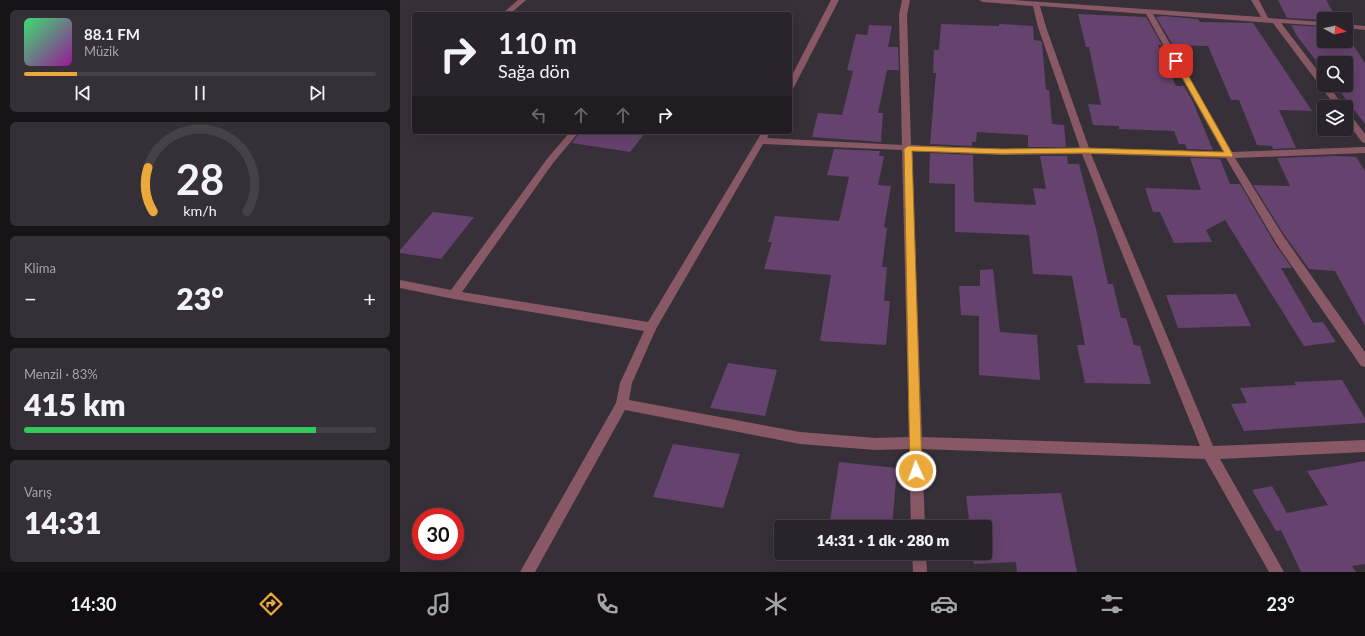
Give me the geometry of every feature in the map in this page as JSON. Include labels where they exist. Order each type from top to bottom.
[{"type":"street","points":[[508,12],[522,0]]},
{"type":"street","points":[[792,81],[835,0]]},
{"type":"street","points":[[906,0],[903,15],[918,520]]},
{"type":"street","points":[[983,0],[1317,24]]},
{"type":"street","points":[[1256,0],[1266,20]]},
{"type":"street","points":[[1036,4],[1085,151],[1209,453],[1277,572]]},
{"type":"street","points":[[1148,11],[1229,155],[1280,240],[1365,362]]},
{"type":"street","points":[[1276,21],[1317,76]]},
{"type":"street","points":[[1353,27],[1365,28]]},
{"type":"street","points":[[1353,124],[1365,140]]},
{"type":"street","points":[[454,294],[550,161],[573,134]]},
{"type":"street","points":[[527,572],[622,404],[626,383],[651,327],[764,136],[908,149],[1002,152],[1085,151],[1229,155],[1365,150]]},
{"type":"street","points":[[400,284],[651,327]]},
{"type":"street","points":[[622,404],[800,438],[876,444],[915,443],[1209,453],[1365,446]]},
{"type":"street","points":[[920,560],[920,572]]},
{"type":"building","points":[[1278,0],[1326,0],[1333,12],[1317,12],[1317,20],[1287,18]]},
{"type":"building","points":[[1078,14],[1146,17],[1162,45],[1158,45],[1176,86],[1184,86],[1193,102],[1213,150],[1187,149],[1185,144],[1179,144],[1174,131],[1119,129],[1119,126],[1093,125],[1088,104],[1101,105],[1089,47],[1086,47]]},
{"type":"building","points":[[1164,16],[1198,19],[1200,22],[1253,23],[1312,111],[1279,110],[1296,148],[1273,149],[1272,146],[1257,145],[1239,100],[1231,100],[1208,46],[1173,45],[1156,17]]},
{"type":"building","points":[[941,24],[999,26],[999,24],[1033,26],[1034,40],[1041,41],[1042,43],[1046,90],[1049,90],[1052,124],[1064,125],[1066,147],[1028,147],[1028,135],[977,132],[976,142],[972,142],[972,146],[930,144],[936,73],[933,73],[934,50],[939,50]]},
{"type":"building","points":[[869,25],[892,26],[888,47],[898,47],[899,70],[887,70],[878,113],[883,113],[881,142],[812,137],[818,113],[842,115],[853,71],[847,70],[856,34],[867,35]]},
{"type":"building","points":[[1291,25],[1317,27],[1317,48],[1353,48],[1353,45],[1365,63],[1365,124],[1353,108],[1353,100],[1347,100],[1340,92],[1353,92],[1353,56],[1317,56],[1317,62],[1297,36]]},
{"type":"building","points":[[579,134],[644,134],[630,152],[572,143]]},
{"type":"building","points":[[834,149],[880,151],[879,156],[884,156],[878,185],[891,186],[884,227],[887,228],[882,267],[887,267],[884,301],[890,301],[886,345],[820,341],[831,275],[764,269],[772,242],[768,242],[775,216],[839,221],[849,177],[827,175]]},
{"type":"building","points":[[930,153],[973,155],[974,202],[1036,205],[1033,188],[1046,189],[1040,156],[1067,156],[1068,164],[1079,164],[1097,233],[1108,284],[1113,284],[1121,318],[1126,318],[1134,345],[1140,346],[1151,384],[1085,383],[1077,345],[1085,345],[1072,276],[1033,274],[1029,235],[955,232],[955,184],[929,183]]},
{"type":"building","points":[[1335,156],[1356,157],[1365,171],[1365,326],[1335,271],[1309,269],[1285,236],[1253,185],[1290,186],[1277,158]]},
{"type":"building","points":[[1190,158],[1220,159],[1230,184],[1240,184],[1275,244],[1292,268],[1281,268],[1313,323],[1323,322],[1336,342],[1304,346],[1225,220],[1206,230],[1212,242],[1174,243],[1160,212],[1153,212],[1145,188],[1201,190]]},
{"type":"building","points":[[433,212],[474,217],[441,259],[400,253],[400,250]]},
{"type":"building","points":[[993,269],[1000,332],[1037,335],[1040,380],[979,375],[979,316],[961,315],[959,286],[980,286],[980,270]]},
{"type":"building","points":[[1236,294],[1251,326],[1178,328],[1166,295]]},
{"type":"building","points":[[728,363],[777,370],[765,416],[710,408]]},
{"type":"building","points":[[1342,380],[1365,418],[1365,423],[1244,431],[1231,404],[1247,403],[1240,388],[1296,385],[1294,382]]},
{"type":"building","points":[[673,444],[740,454],[723,508],[653,497]]},
{"type":"building","points":[[1365,461],[1365,564],[1352,566],[1356,572],[1301,572],[1281,530],[1276,531],[1252,490],[1272,486],[1287,513],[1328,505],[1307,471]]},
{"type":"building","points":[[839,462],[897,468],[893,520],[830,520]]},
{"type":"building","points":[[1061,493],[1077,572],[1017,572],[1016,562],[974,564],[973,560],[992,560],[992,520],[969,520],[966,496]]},
{"type":"route","points":[[916,471],[908,149],[1002,152],[1085,151],[1229,155],[1176,61]]}]
